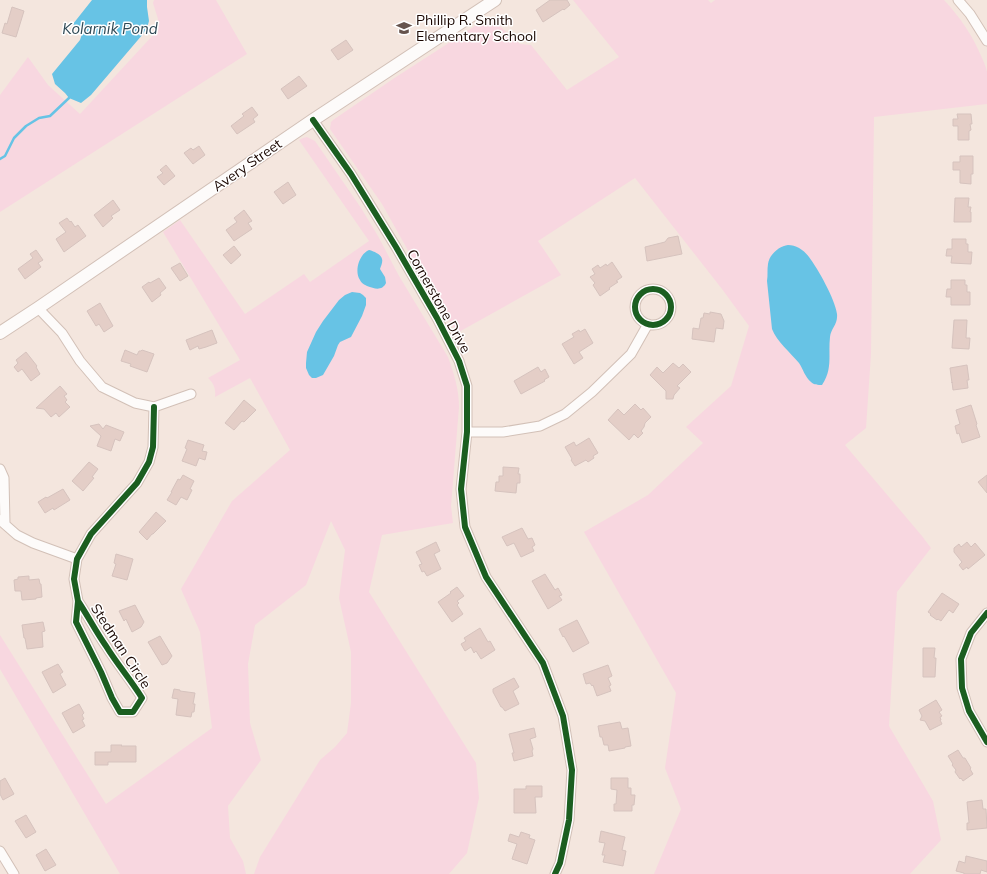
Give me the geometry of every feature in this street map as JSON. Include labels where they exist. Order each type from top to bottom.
[{"type":"main road","name":"Avery Street","points":[[0,332],[38,308],[313,120],[495,0]]},
{"type":"street","points":[[958,0],[970,14],[987,41]]},
{"type":"street","name":"Cornerstone Drive","points":[[313,120],[351,174],[396,247],[437,318],[459,361],[468,386],[467,432],[462,489],[465,527],[486,577],[542,663],[563,716],[572,770],[569,820],[560,863],[555,874]]},
{"type":"street","points":[[38,308],[62,333],[80,362],[102,387],[135,403],[154,406],[191,394]]},
{"type":"street","points":[[467,432],[504,432],[540,426],[565,414],[592,392],[631,354],[648,324]]},
{"type":"street","name":"Stedman Circle","points":[[78,601],[105,646],[142,698],[133,712],[120,712],[76,622],[78,601],[74,579],[77,559],[91,534],[136,483],[149,462],[154,447],[154,406]]},
{"type":"street","points":[[0,469],[4,478],[3,522],[17,534],[33,542],[77,559]]},
{"type":"street","points":[[987,613],[971,633],[961,659],[962,688],[969,711],[987,742]]},
{"type":"street","points":[[0,850],[14,874]]},
{"type":"shaded area","points":[[154,0],[216,0],[247,54],[0,212],[0,95],[28,57],[48,85],[80,114],[155,33],[158,19],[153,3]]},
{"type":"shaded area","points":[[573,0],[708,0],[711,3],[715,0],[944,0],[966,27],[975,42],[985,65],[987,72],[987,104],[874,117],[871,354],[866,428],[845,445],[931,548],[897,592],[889,726],[933,801],[941,840],[910,874],[654,874],[681,809],[665,768],[676,693],[584,532],[648,495],[703,443],[686,427],[731,386],[749,326],[722,289],[635,178],[538,241],[561,275],[457,333],[424,279],[382,204],[330,129],[331,122],[333,120],[489,17],[520,44],[531,45],[567,90],[619,57]]},
{"type":"shaded area","points":[[307,137],[315,141],[361,208],[399,276],[448,357],[456,382],[459,407],[451,506],[453,523],[382,535],[369,592],[476,763],[479,798],[467,853],[449,874],[254,874],[260,857],[320,760],[335,747],[347,733],[351,703],[351,652],[339,598],[345,550],[331,521],[306,585],[255,625],[248,664],[250,723],[261,760],[228,806],[230,838],[243,861],[246,874],[120,874],[0,669],[0,635],[106,804],[212,728],[200,632],[181,589],[232,501],[290,450],[250,378],[215,397],[214,387],[208,378],[240,360],[163,232],[180,220],[245,314],[304,274],[310,282],[369,241],[299,140]]},
{"type":"water","name":"Kolarnik Pond","points":[[92,0],[147,0],[149,21],[143,34],[91,95],[81,103],[69,98],[55,84],[52,74],[80,40],[82,34],[73,24]]},
{"type":"water","points":[[788,245],[800,248],[809,257],[826,284],[836,308],[837,318],[830,337],[829,368],[822,385],[812,383],[809,380],[799,363],[780,343],[772,329],[767,281],[768,264],[770,257],[775,252],[781,247]]},
{"type":"water","points":[[369,250],[379,254],[382,259],[380,269],[385,277],[386,283],[380,288],[366,286],[358,277],[357,272],[360,259],[365,252]]},
{"type":"water","points":[[352,292],[360,293],[366,298],[366,305],[362,316],[351,337],[340,342],[338,345],[334,356],[323,375],[312,378],[306,368],[306,363],[307,352],[316,332],[339,300]]},
{"type":"building","points":[[550,0],[567,0],[570,5],[543,22],[536,10]]},
{"type":"building","points":[[12,7],[24,11],[16,37],[2,33],[5,23],[7,24]]},
{"type":"building","points":[[346,40],[353,50],[338,60],[331,50]]},
{"type":"building","points":[[299,76],[307,86],[288,99],[281,89]]},
{"type":"building","points":[[252,107],[258,115],[253,119],[255,122],[237,134],[231,126],[244,116],[242,114]]},
{"type":"building","points":[[957,114],[971,114],[972,124],[970,124],[971,130],[969,131],[969,140],[958,140],[958,126],[953,126],[953,119],[958,119]]},
{"type":"building","points":[[199,146],[205,155],[193,164],[184,153],[191,148],[193,150]]},
{"type":"building","points":[[960,156],[973,156],[973,174],[971,174],[971,184],[960,183],[960,170],[953,170],[953,162],[960,162]]},
{"type":"building","points":[[166,165],[175,176],[164,185],[157,177],[163,173],[160,170]]},
{"type":"building","points":[[288,182],[296,195],[283,204],[274,192]]},
{"type":"building","points":[[955,198],[969,198],[968,207],[971,207],[971,222],[954,222]]},
{"type":"building","points":[[113,200],[120,210],[111,216],[113,218],[103,227],[94,215]]},
{"type":"building","points":[[244,210],[252,221],[248,223],[252,229],[234,241],[226,230],[237,222],[234,218]]},
{"type":"building","points":[[67,218],[75,227],[78,225],[86,236],[64,252],[56,239],[66,232],[59,223]]},
{"type":"building","points":[[678,236],[682,254],[647,261],[645,247],[665,242],[668,238]]},
{"type":"building","points":[[952,239],[966,239],[966,244],[968,244],[968,252],[972,252],[971,264],[951,263],[952,256],[946,256],[947,249],[952,249]]},
{"type":"building","points":[[234,246],[241,255],[231,264],[223,255]]},
{"type":"building","points":[[36,250],[43,260],[38,263],[41,267],[25,279],[18,269],[33,258],[30,254]]},
{"type":"building","points":[[612,262],[622,277],[616,281],[618,282],[609,288],[610,289],[600,296],[593,285],[595,283],[590,277],[595,274],[592,269],[598,265],[600,268],[606,264],[607,266]]},
{"type":"building","points":[[180,263],[188,276],[180,281],[171,268]]},
{"type":"building","points":[[159,278],[166,288],[160,293],[161,295],[152,302],[142,287]]},
{"type":"building","points":[[951,280],[965,280],[967,292],[970,292],[970,305],[951,305],[951,297],[946,297],[947,289],[951,289]]},
{"type":"building","points":[[100,303],[113,326],[104,332],[99,324],[96,326],[87,311]]},
{"type":"building","points":[[710,312],[721,314],[724,321],[723,329],[716,328],[714,342],[692,339],[693,328],[699,329],[701,318],[703,318],[704,313],[710,314]]},
{"type":"building","points":[[954,320],[967,320],[966,338],[970,338],[969,349],[952,348]]},
{"type":"building","points":[[585,329],[593,343],[579,352],[583,358],[574,364],[562,344],[574,337],[572,334],[579,330],[580,332]]},
{"type":"building","points":[[212,330],[217,343],[199,349],[198,346],[190,350],[186,340]]},
{"type":"building","points":[[125,350],[137,355],[139,351],[142,350],[154,354],[147,372],[121,361]]},
{"type":"building","points":[[26,352],[37,366],[36,367],[40,374],[31,381],[22,369],[18,372],[14,367],[18,363],[16,360]]},
{"type":"building","points":[[673,363],[679,368],[683,364],[691,372],[677,386],[680,388],[674,395],[673,399],[666,399],[666,391],[650,375],[657,367],[663,373]]},
{"type":"building","points":[[967,365],[969,380],[967,380],[968,388],[953,390],[950,368]]},
{"type":"building","points":[[538,367],[541,372],[545,369],[549,377],[544,380],[545,381],[521,394],[514,381]]},
{"type":"building","points":[[60,386],[67,394],[64,396],[67,400],[65,402],[70,407],[59,417],[56,413],[51,417],[44,409],[36,408]]},
{"type":"building","points":[[244,400],[256,410],[244,422],[242,421],[234,430],[225,423]]},
{"type":"building","points":[[635,404],[641,410],[643,408],[651,417],[645,423],[641,431],[643,433],[638,438],[634,434],[629,440],[608,420],[618,409],[624,415]]},
{"type":"building","points":[[971,405],[980,437],[962,443],[955,426],[960,424],[956,410]]},
{"type":"building","points":[[99,424],[103,429],[106,425],[124,432],[120,441],[115,439],[111,451],[97,446],[101,436],[90,426]]},
{"type":"building","points":[[589,438],[598,453],[588,462],[586,460],[575,466],[565,447],[574,442],[576,446]]},
{"type":"building","points":[[188,440],[204,445],[202,451],[207,452],[205,460],[199,458],[196,466],[182,461],[187,449],[185,448]]},
{"type":"building","points":[[89,462],[98,469],[92,477],[94,478],[83,491],[72,481]]},
{"type":"building","points":[[503,467],[519,468],[518,474],[520,474],[520,483],[517,483],[516,493],[495,491],[496,482],[499,482],[499,476],[503,476]]},
{"type":"building","points":[[183,475],[194,481],[190,489],[192,490],[187,500],[181,497],[176,505],[167,500],[178,479],[180,480]]},
{"type":"building","points":[[987,475],[987,493],[978,482]]},
{"type":"building","points":[[63,489],[70,500],[54,510],[53,508],[45,513],[38,502]]},
{"type":"building","points":[[156,512],[166,521],[147,540],[139,532]]},
{"type":"building","points":[[522,528],[528,539],[532,538],[535,545],[532,547],[534,551],[521,557],[514,543],[507,546],[502,537]]},
{"type":"building","points":[[436,542],[440,551],[434,554],[441,569],[427,576],[424,571],[422,572],[419,565],[422,564],[416,552]]},
{"type":"building","points":[[967,542],[971,547],[975,543],[985,555],[968,569],[967,567],[963,570],[959,565],[962,562],[954,552],[954,548],[959,544],[961,547]]},
{"type":"building","points":[[116,554],[133,559],[127,580],[112,576],[116,564],[114,563]]},
{"type":"building","points":[[545,574],[555,590],[558,588],[562,595],[559,596],[562,600],[548,609],[532,581]]},
{"type":"building","points":[[29,576],[29,580],[39,579],[42,597],[22,600],[21,591],[15,591],[14,580],[18,579],[18,577]]},
{"type":"building","points":[[457,587],[464,596],[457,601],[459,603],[457,605],[463,614],[452,622],[438,602]]},
{"type":"building","points":[[942,593],[959,604],[953,613],[949,610],[941,621],[938,619],[937,620],[928,612]]},
{"type":"building","points":[[135,605],[144,622],[141,627],[132,632],[126,619],[124,621],[119,611]]},
{"type":"building","points":[[577,620],[589,643],[573,652],[559,629]]},
{"type":"building","points":[[43,622],[45,631],[42,632],[43,647],[27,649],[22,625]]},
{"type":"building","points":[[480,628],[488,642],[490,641],[495,650],[481,659],[476,651],[474,653],[471,647],[465,651],[461,644],[466,641],[464,638]]},
{"type":"building","points":[[160,636],[172,656],[167,663],[162,665],[148,642]]},
{"type":"building","points":[[923,648],[935,648],[935,677],[923,677]]},
{"type":"building","points":[[58,664],[63,672],[60,674],[66,685],[53,693],[42,672]]},
{"type":"building","points":[[608,665],[612,676],[608,678],[611,685],[609,686],[611,691],[597,696],[593,685],[592,686],[590,683],[586,684],[583,674]]},
{"type":"building","points":[[514,678],[519,687],[513,691],[519,704],[505,711],[501,707],[493,692],[493,689]]},
{"type":"building","points":[[174,689],[195,693],[193,704],[195,704],[194,712],[192,712],[191,717],[176,715],[178,699],[172,698]]},
{"type":"building","points":[[936,700],[942,710],[939,712],[942,716],[940,717],[940,720],[942,724],[930,730],[925,721],[920,720],[922,716],[919,710]]},
{"type":"building","points":[[79,704],[84,713],[82,715],[84,719],[82,720],[85,726],[73,733],[62,713]]},
{"type":"building","points":[[620,722],[622,729],[628,728],[631,746],[609,751],[608,745],[604,745],[602,737],[600,737],[598,726]]},
{"type":"building","points":[[534,728],[536,737],[530,739],[533,749],[533,756],[514,761],[512,753],[514,753],[509,734]]},
{"type":"building","points":[[111,745],[136,746],[136,762],[108,762],[108,765],[95,765],[95,752],[111,752]]},
{"type":"building","points":[[958,750],[963,758],[965,758],[973,774],[963,781],[955,772],[956,770],[948,756]]},
{"type":"building","points":[[5,778],[14,794],[3,800],[0,794],[0,781]]},
{"type":"building","points":[[611,778],[628,778],[628,788],[631,788],[631,795],[635,795],[632,811],[614,811],[617,790],[611,789]]},
{"type":"building","points":[[526,786],[542,786],[542,797],[535,797],[536,813],[514,813],[514,789],[526,789]]},
{"type":"building","points":[[982,800],[983,809],[986,809],[987,828],[967,830],[967,823],[969,823],[967,802]]},
{"type":"building","points":[[26,815],[36,832],[26,838],[15,821]]},
{"type":"building","points":[[601,831],[625,837],[622,850],[626,851],[623,866],[603,862],[605,855],[602,855],[605,843],[599,842]]},
{"type":"building","points":[[521,832],[530,835],[529,838],[535,840],[527,864],[512,859],[517,844],[508,841],[510,834],[519,837]]},
{"type":"building","points":[[46,849],[56,865],[45,871],[36,855]]},
{"type":"building","points":[[966,856],[987,861],[987,872],[981,870],[980,874],[964,874],[956,871],[959,861],[965,863]]},
{"type":"waterway","points":[[0,159],[5,156],[14,138],[26,126],[39,118],[50,116],[69,98]]},
{"type":"cycle path","points":[[313,120],[351,174],[396,247],[437,318],[459,361],[467,386],[467,432],[461,489],[465,527],[486,577],[543,663],[563,716],[572,770],[569,820],[560,863],[555,874]]},
{"type":"cycle path","points":[[653,289],[663,292],[668,297],[671,307],[668,317],[663,322],[653,325],[643,322],[638,317],[635,307],[638,297],[643,292],[653,289]]},
{"type":"cycle path","points":[[78,601],[110,653],[142,698],[133,712],[120,712],[76,622],[78,601],[74,579],[77,559],[91,534],[137,483],[149,462],[153,447],[154,407]]},
{"type":"cycle path","points":[[987,613],[971,633],[961,659],[962,688],[969,711],[987,742]]},
{"type":"place","name":"Phillip R. Smith Elementary School","points":[[404,28]]}]
